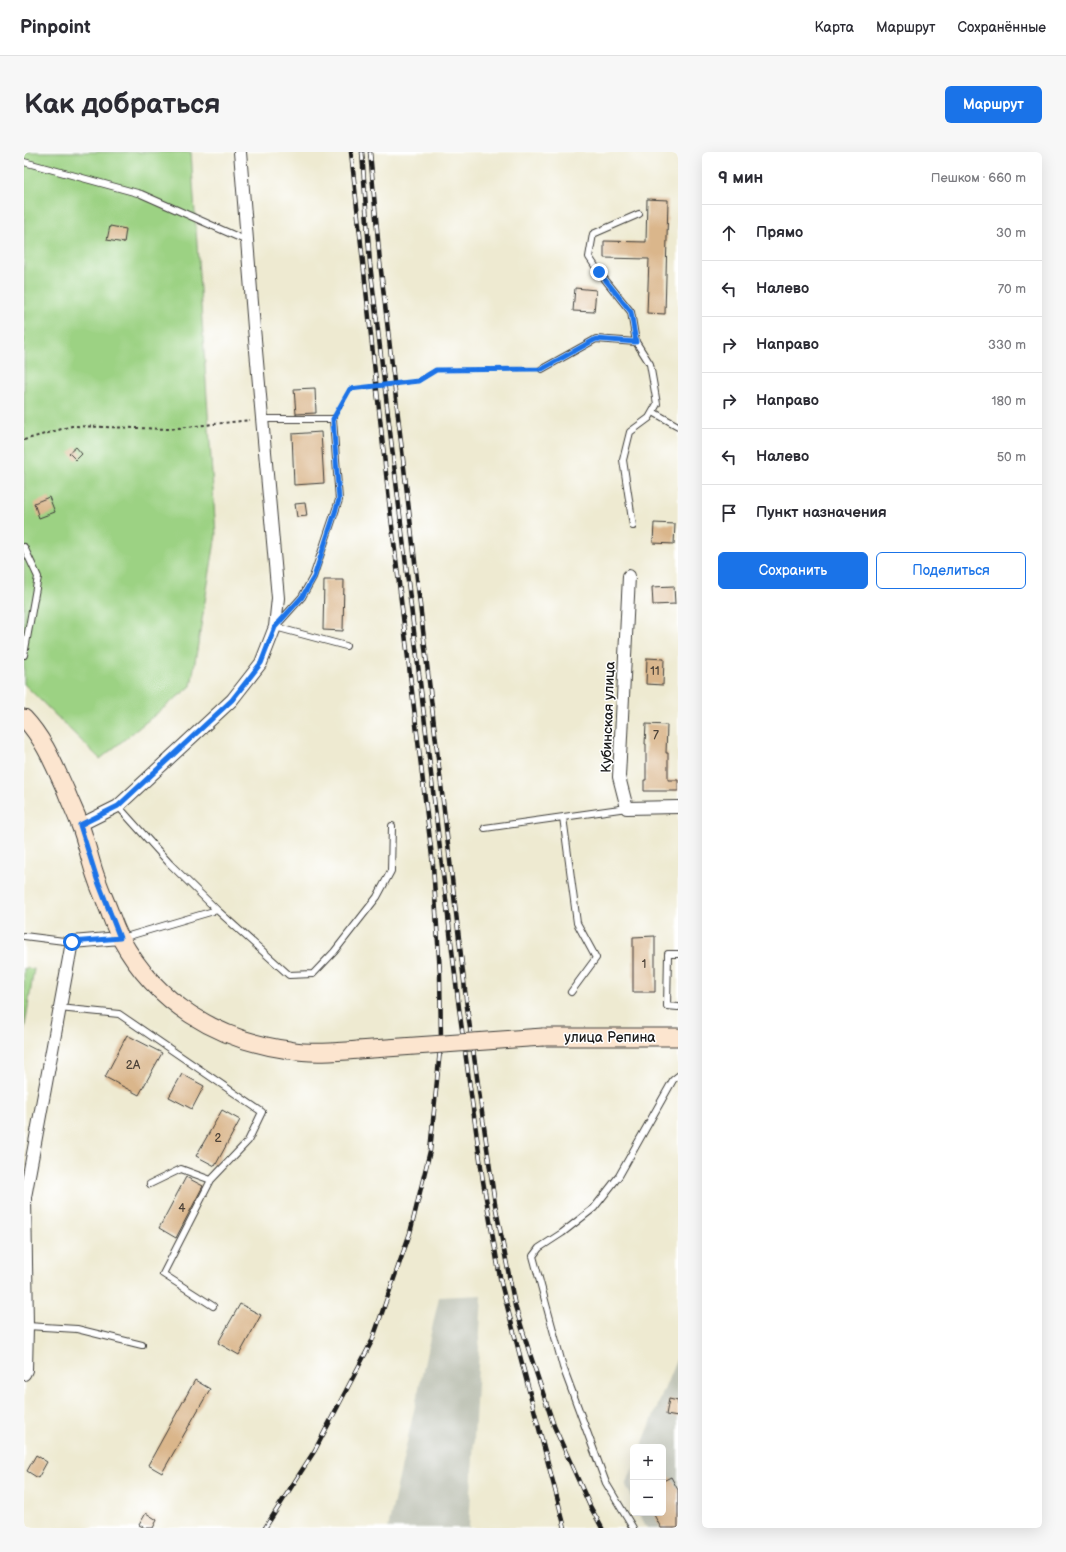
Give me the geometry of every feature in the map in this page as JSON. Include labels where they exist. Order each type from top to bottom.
[{"type":"main road","name":"улица Репина","points":[[24,718],[48,751],[80,825],[97,879],[120,938],[136,962],[154,984],[172,1001],[196,1019],[223,1033],[289,1050],[323,1052],[543,1037],[678,1037]]},
{"type":"street","points":[[80,825],[118,806],[232,700],[261,663],[275,627],[278,598],[240,152]]},
{"type":"street","name":"Кубинская улица","points":[[628,808],[619,777],[629,576]]},
{"type":"street","points":[[628,808],[678,807]]},
{"type":"street","points":[[25,1372],[27,1326],[25,1197],[72,942],[120,938]]},
{"type":"lane","points":[[24,162],[141,194],[247,241]]},
{"type":"lane","points":[[633,526],[623,460],[630,432],[649,418],[657,404],[650,364],[636,342],[631,312],[589,257],[593,234],[639,214]]},
{"type":"lane","points":[[542,369],[596,339],[636,342]]},
{"type":"lane","points":[[653,412],[678,426]]},
{"type":"lane","points":[[262,419],[333,419],[339,500],[314,577],[302,597],[275,627],[346,646]]},
{"type":"lane","points":[[24,547],[38,577],[24,655]]},
{"type":"lane","points":[[118,806],[170,864],[217,910],[289,975],[313,974],[334,952],[377,897],[391,871],[392,826]]},
{"type":"lane","points":[[485,828],[628,808]]},
{"type":"lane","points":[[564,817],[576,923],[596,958],[571,992]]},
{"type":"lane","points":[[120,938],[217,910]]},
{"type":"lane","points":[[24,936],[72,942]]},
{"type":"lane","points":[[678,954],[668,954],[667,1006],[678,1007]]},
{"type":"lane","points":[[60,1008],[119,1014],[262,1112],[248,1141],[211,1180],[163,1274],[213,1306]]},
{"type":"lane","points":[[633,1528],[606,1483],[563,1367],[533,1256],[540,1248],[594,1208],[619,1176],[673,1080],[678,1076]]},
{"type":"lane","points":[[150,1184],[181,1169],[211,1180]]},
{"type":"lane","points":[[27,1326],[77,1329],[142,1345]]},
{"type":"path","points":[[333,419],[350,389],[418,381],[436,370],[542,369]]},
{"type":"path","points":[[24,440],[72,426],[169,429],[262,419]]},
{"type":"shaded area","points":[[482,1295],[469,1528],[388,1528],[439,1297]]},
{"type":"shaded area","points":[[678,1355],[678,1528],[647,1528],[641,1516],[666,1516],[666,1444],[642,1444]]},
{"type":"shaded area","points":[[630,1475],[630,1494],[626,1485]]},
{"type":"green space","points":[[24,152],[191,152],[216,535],[191,686],[100,759],[24,684]]},
{"type":"green space","points":[[24,968],[34,969],[24,1032]]},
{"type":"building","points":[[647,199],[668,200],[665,314],[647,313],[649,259],[604,258],[604,241],[646,242]]},
{"type":"building","points":[[110,226],[126,229],[124,243],[107,240]]},
{"type":"building","points":[[575,288],[596,290],[594,312],[573,311]]},
{"type":"building","points":[[315,388],[316,413],[296,414],[294,389]]},
{"type":"building","points":[[321,432],[324,483],[294,485],[292,434]]},
{"type":"building","points":[[76,447],[82,454],[76,460],[69,453]]},
{"type":"building","points":[[49,497],[55,512],[39,518],[34,503]]},
{"type":"building","points":[[305,503],[307,516],[297,517],[295,504]]},
{"type":"building","points":[[654,523],[675,524],[674,544],[653,543]]},
{"type":"building","points":[[324,580],[344,580],[343,631],[323,630]]},
{"type":"building","points":[[674,586],[675,604],[653,605],[652,587]]},
{"type":"building","points":[[647,658],[664,659],[663,685],[646,684]]},
{"type":"building","points":[[646,724],[667,725],[666,753],[668,753],[668,780],[678,780],[678,791],[644,791],[644,780],[646,780]]},
{"type":"building","points":[[655,936],[655,992],[633,992],[633,937]]},
{"type":"building","points":[[127,1035],[162,1053],[139,1095],[105,1077]]},
{"type":"building","points":[[182,1074],[204,1086],[192,1109],[169,1097]]},
{"type":"building","points":[[222,1110],[240,1120],[215,1166],[196,1156]]},
{"type":"building","points":[[186,1177],[203,1186],[176,1238],[159,1228]]},
{"type":"building","points":[[240,1304],[261,1315],[239,1355],[218,1343]]},
{"type":"building","points":[[195,1380],[210,1389],[162,1473],[148,1465]]},
{"type":"building","points":[[669,1399],[678,1401],[678,1417],[666,1415]]},
{"type":"building","points":[[36,1455],[47,1462],[38,1478],[27,1471]]},
{"type":"building","points":[[671,1477],[678,1490],[678,1528],[661,1528],[655,1516],[666,1516],[666,1480]]},
{"type":"building","points":[[146,1513],[157,1520],[153,1528],[145,1528],[139,1525]]},
{"type":"railway","points":[[265,1528],[315,1450],[372,1341],[410,1233],[430,1151],[441,1040],[440,973],[433,865],[389,501],[351,152]]},
{"type":"railway","points":[[362,152],[370,264],[459,1008],[483,1181],[501,1283],[565,1528]]},
{"type":"railway","points":[[370,152],[380,262],[467,1007],[495,1204],[515,1306],[529,1351],[554,1426],[590,1506],[602,1528]]},
{"type":"route","points":[[72,942],[120,938],[97,879],[80,825],[118,806],[232,700],[261,663],[275,627],[302,597],[314,577],[339,500],[333,419],[350,389],[418,381],[436,370],[542,369],[596,339],[636,342],[631,312],[599,272]]}]
